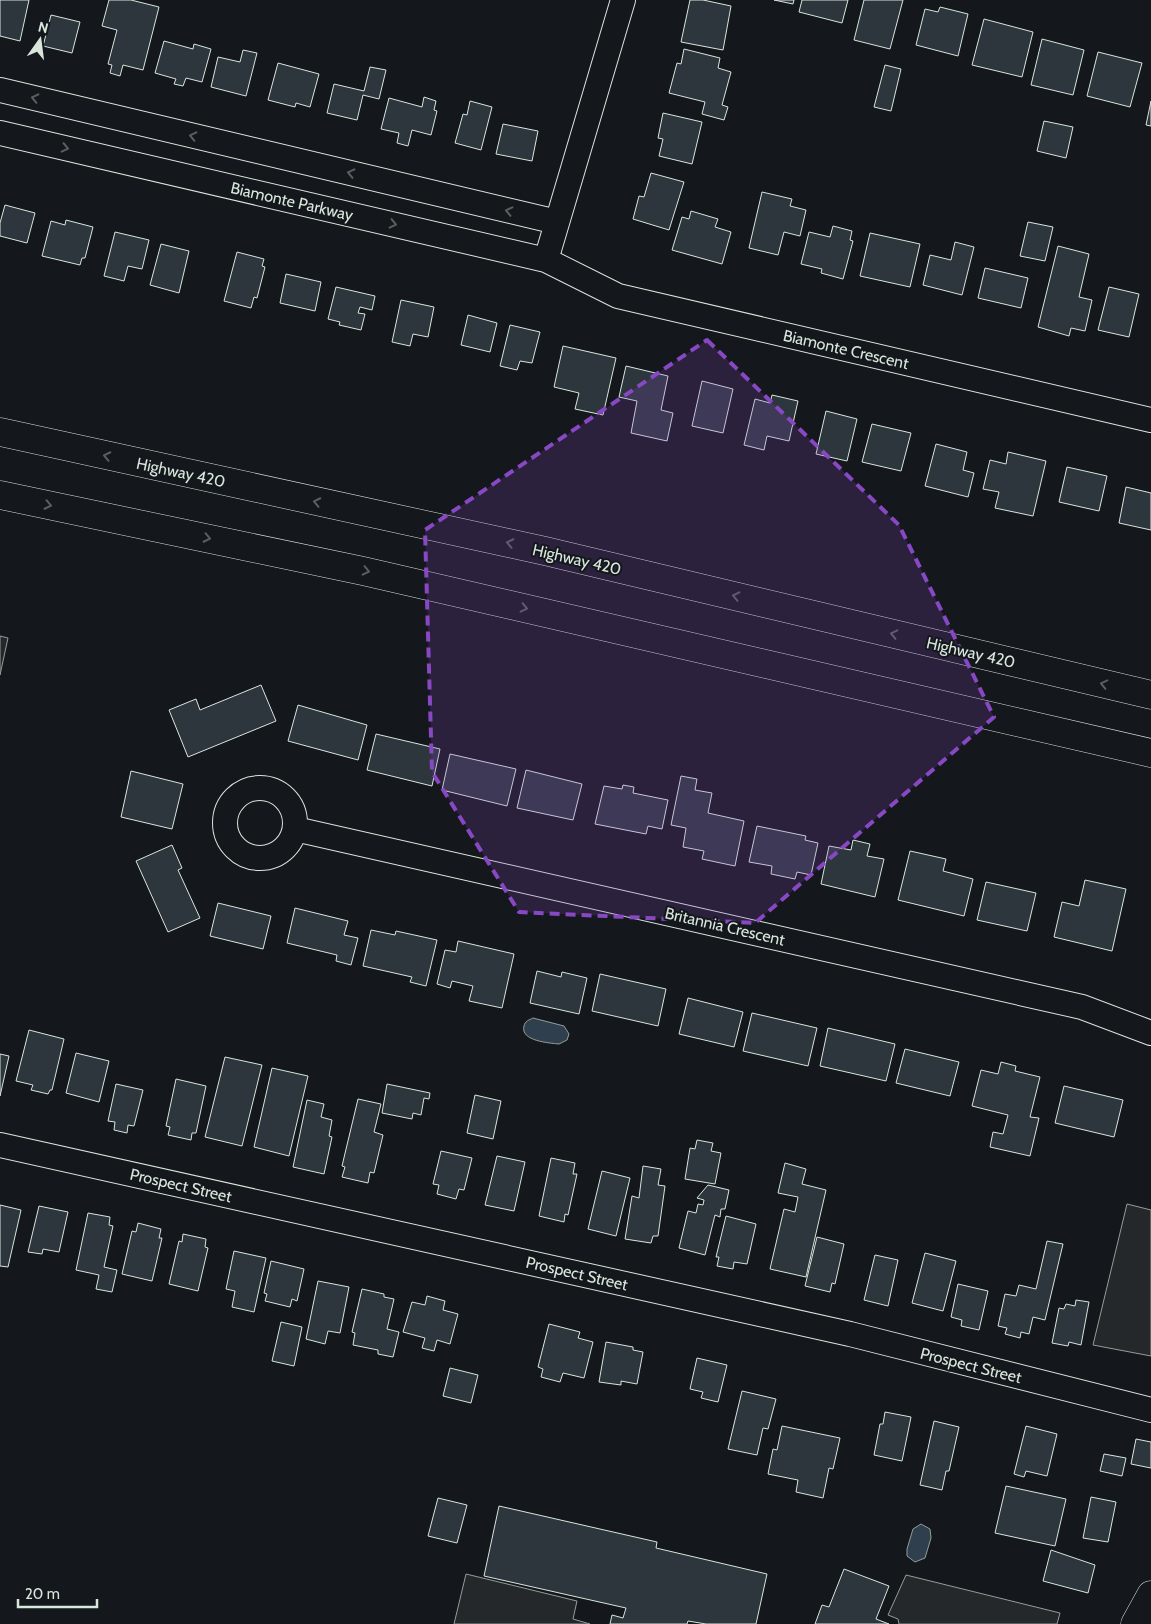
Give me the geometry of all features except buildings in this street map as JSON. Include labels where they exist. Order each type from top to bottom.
[{"type":"main road","name":"Highway 420","points":[[0,432],[545,551],[1151,695]]},
{"type":"main road","points":[[0,495],[363,571],[1151,754]]},
{"type":"main road","points":[[1135,1624],[1151,1595]]},
{"type":"street","points":[[546,260],[623,0]]},
{"type":"street","points":[[0,90],[557,222]]},
{"type":"street","name":"Biamonte Parkway","points":[[0,133],[546,260]]},
{"type":"street","name":"Biamonte Crescent","points":[[546,260],[618,296],[1151,420]]},
{"type":"street","name":"Britannia Crescent","points":[[295,829],[1082,1007],[1151,1033]]},
{"type":"street","name":"Prospect Street","points":[[0,1145],[850,1334],[1151,1410]]},
{"type":"highlighted area","points":[[707,340],[899,525],[994,717],[755,923],[519,912],[432,772],[425,530]]},
{"type":"shaded area","points":[[0,636],[8,638],[0,675]]},
{"type":"shaded area","points":[[1127,1204],[1151,1210],[1151,1356],[1093,1345]]},
{"type":"shaded area","points":[[466,1574],[577,1601],[573,1619],[590,1624],[454,1624]]},
{"type":"shaded area","points":[[906,1575],[1060,1613],[1057,1624],[899,1624],[898,1619],[888,1615]]},
{"type":"water","points":[[533,1018],[564,1026],[569,1034],[567,1040],[559,1044],[542,1042],[526,1035],[524,1026],[526,1022]]},
{"type":"water","points":[[921,1524],[930,1529],[931,1538],[925,1558],[915,1562],[907,1556],[907,1549],[913,1529]]}]
